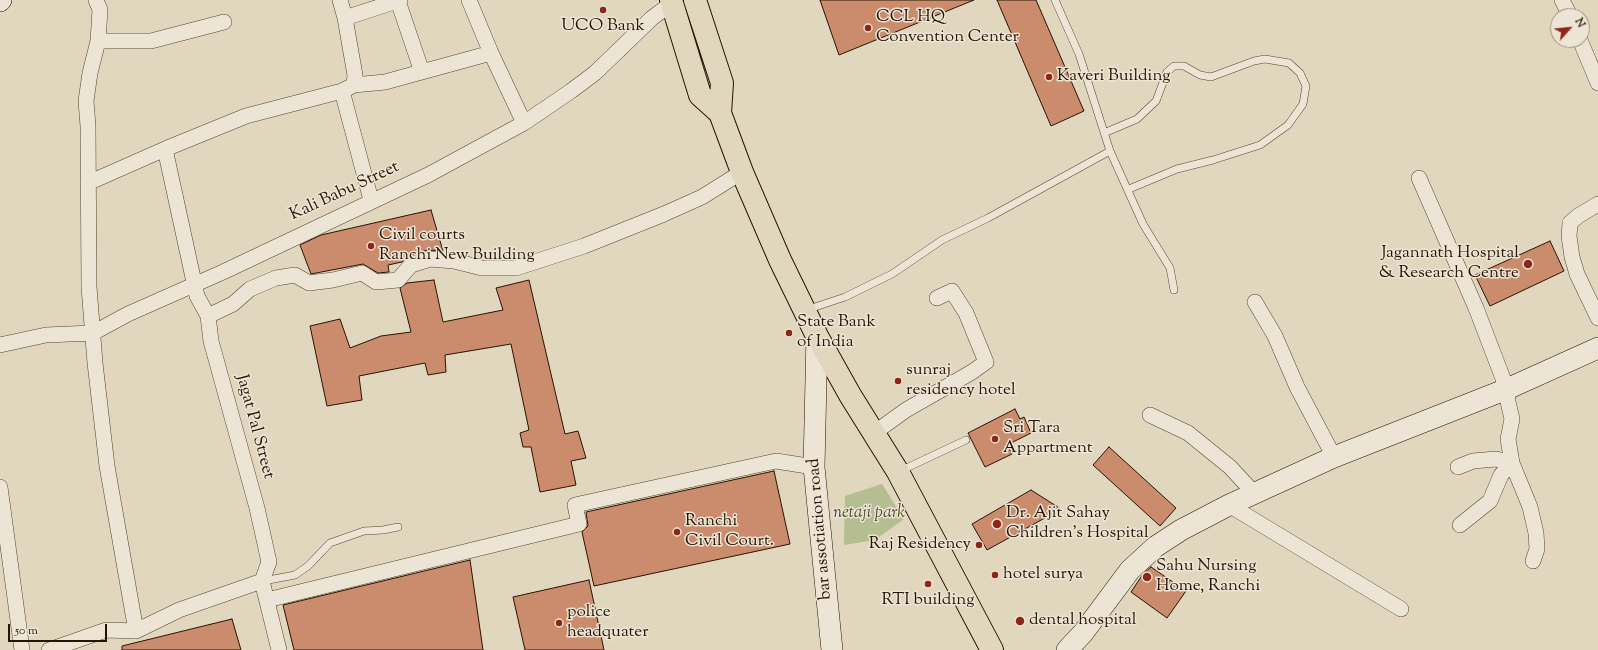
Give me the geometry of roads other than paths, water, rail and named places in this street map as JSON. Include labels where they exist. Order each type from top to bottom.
[{"type":"main road","points":[[695,0],[722,83],[720,113],[742,172],[803,310],[898,472],[992,650]]},
{"type":"main road","points":[[672,1],[700,95],[720,113]]},
{"type":"main road","name":"bar assotiation road","points":[[817,336],[814,467],[832,650]]},
{"type":"main road","points":[[1067,650],[1083,633],[1130,570],[1155,547],[1180,530],[1229,504],[1334,457],[1507,389],[1598,348]]},
{"type":"street","points":[[96,0],[100,10],[98,41],[90,73],[86,101],[88,126],[89,287],[107,466],[136,631]]},
{"type":"street","points":[[340,0],[345,18],[355,75],[348,88],[372,200]]},
{"type":"street","points":[[345,18],[399,0],[422,72]]},
{"type":"street","points":[[469,0],[491,53],[524,123]]},
{"type":"street","name":"Kali Babu Street","points":[[0,345],[46,335],[93,333],[128,314],[428,175],[524,123],[595,73],[652,18],[672,1]]},
{"type":"street","points":[[98,41],[151,41],[224,22]]},
{"type":"street","points":[[1583,48],[1598,82]]},
{"type":"street","points":[[88,183],[165,149],[246,116],[348,88],[385,82],[491,53]]},
{"type":"street","name":"Jagat Pal Street","points":[[165,149],[197,296],[208,316],[211,341],[257,508],[269,562],[262,581]]},
{"type":"street","points":[[208,316],[233,304],[250,290],[276,278],[295,275],[309,283],[333,280],[362,273],[376,282],[398,280],[411,264],[430,259],[454,261],[482,268],[516,268],[584,246],[664,214],[702,197],[742,172]]},
{"type":"street","points":[[1419,178],[1476,308],[1507,389],[1508,402],[1512,418],[1508,439],[1512,463],[1530,507],[1536,533],[1537,549],[1533,561]]},
{"type":"street","points":[[1598,204],[1578,216],[1570,223],[1569,236],[1572,257],[1577,274],[1598,318]]},
{"type":"street","points":[[874,433],[906,410],[972,372],[986,362],[966,313],[952,291],[937,298]]},
{"type":"street","points":[[1255,302],[1275,336],[1297,387],[1334,457]]},
{"type":"street","points":[[1150,415],[1188,433],[1230,467],[1254,494]]},
{"type":"street","points":[[1458,467],[1473,461],[1496,459],[1512,463]]},
{"type":"street","points":[[267,600],[578,524],[575,505],[776,460],[814,467]]},
{"type":"street","points":[[1460,525],[1490,501],[1500,475],[1512,463]]},
{"type":"street","points":[[0,487],[22,650]]},
{"type":"street","points":[[1229,504],[1401,609]]},
{"type":"street","points":[[49,650],[106,630],[136,631],[179,610],[262,581],[279,650]]},
{"type":"lane","points":[[1055,0],[1079,54],[1110,151],[1144,224],[1170,268],[1174,290]]},
{"type":"lane","points":[[1104,134],[1137,119],[1156,101],[1167,72],[1174,66],[1184,66],[1200,75],[1211,77],[1254,61],[1265,59],[1289,63],[1300,73],[1306,86],[1303,104],[1288,125],[1260,145],[1213,160],[1177,169],[1129,189]]},
{"type":"lane","points":[[803,310],[818,307],[845,297],[892,274],[942,240],[1001,211],[1110,151]]},
{"type":"lane","points":[[898,472],[966,440]]},
{"type":"lane","points":[[262,581],[295,575],[308,566],[330,543],[364,530],[383,530],[398,527]]},
{"type":"place","name":"UCO Bank","points":[[603,10]]},
{"type":"place","name":"CCL HQ Convention Center","points":[[868,28]]},
{"type":"place","name":"Kaveri Building","points":[[1049,77]]},
{"type":"place","name":"Civil courts Ranchi New Building","points":[[371,246]]},
{"type":"place","name":"Jagannath Hospital & Research Centre","points":[[1528,264]]},
{"type":"place","name":"State Bank of India","points":[[789,333]]},
{"type":"place","name":"sunraj residency hotel","points":[[898,381]]},
{"type":"place","name":"Sri Tara Appartment","points":[[995,439]]},
{"type":"place","name":"Dr. Ajit Sahay Children's Hospital","points":[[997,524]]},
{"type":"place","name":"Ranchi Civil Court.","points":[[677,532]]},
{"type":"place","name":"Raj Residency","points":[[979,545]]},
{"type":"place","name":"hotel surya","points":[[995,575]]},
{"type":"place","name":"Sahu Nursing Home, Ranchi","points":[[1147,577]]},
{"type":"place","name":"RTI building","points":[[928,584]]},
{"type":"place","name":"dental hospital","points":[[1020,621]]},
{"type":"place","name":"police headquater","points":[[559,623]]},
{"type":"park label","name":"netaji park","points":[[869,514]]}]
